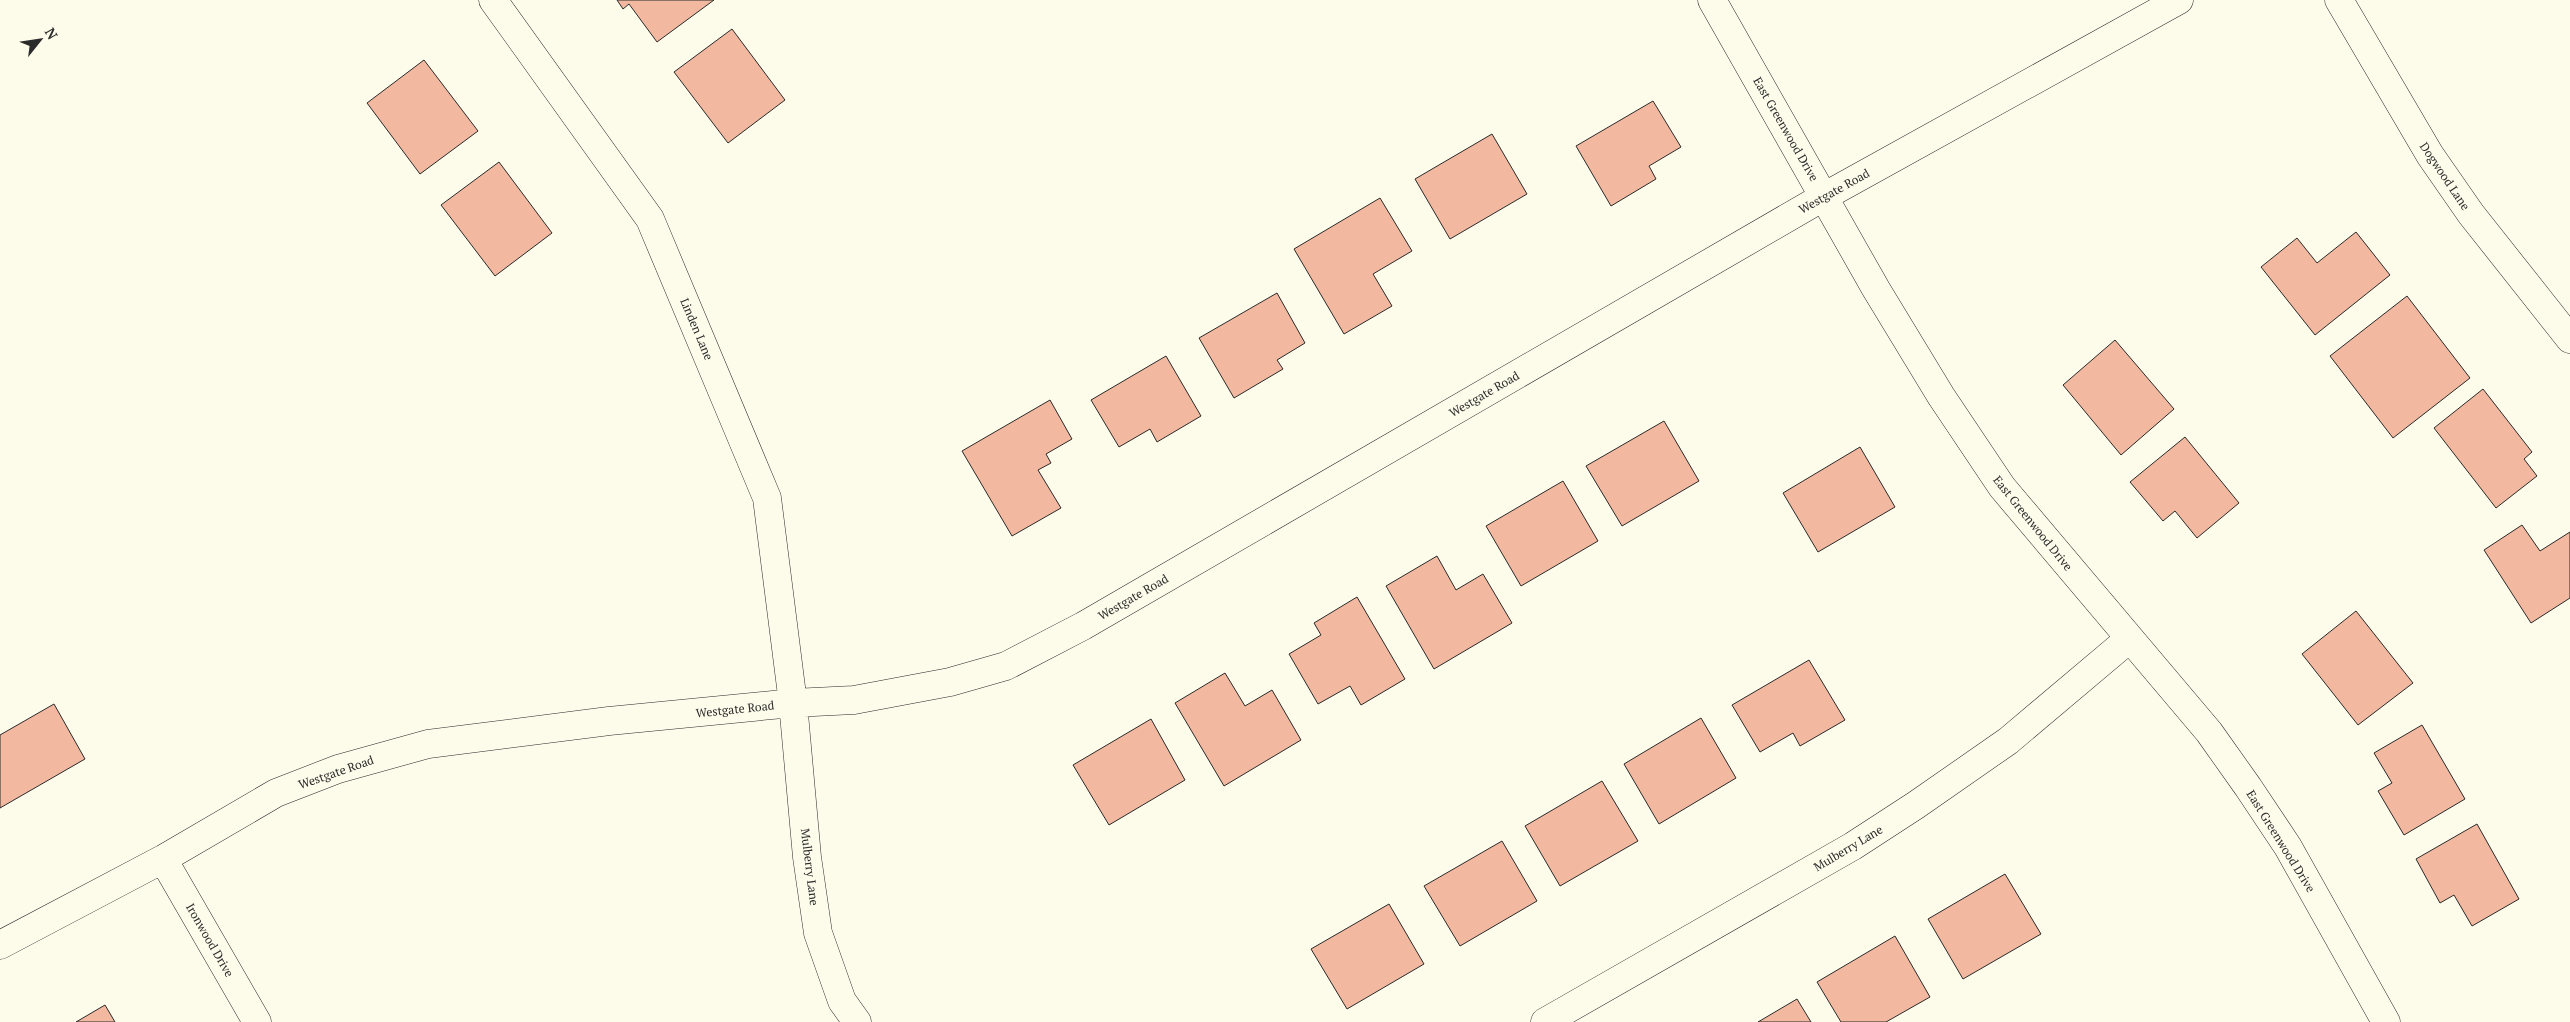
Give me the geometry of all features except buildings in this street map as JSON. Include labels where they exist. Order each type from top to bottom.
[{"type":"street","name":"Linden Lane","points":[[493,0],[650,219],[767,498],[793,703]]},
{"type":"street","name":"East Greenwood Drive","points":[[1712,0],[1825,196],[1876,289],[1940,396],[2002,487],[2209,732],[2288,847],[2386,1022]]},
{"type":"street","name":"Westgate Road","points":[[0,945],[163,859],[276,793],[338,769],[428,744],[610,721],[793,703],[854,700],[950,682],[1006,666],[1083,626],[1825,196],[2179,0]]},
{"type":"street","name":"Dogwood Lane","points":[[2339,0],[2430,155],[2471,214],[2570,339]]},
{"type":"street","name":"Mulberry Lane","points":[[1544,1022],[1877,831],[2008,741],[2129,639]]},
{"type":"street","name":"Mulberry Lane","points":[[793,703],[807,857],[818,933],[842,1001],[857,1022]]},
{"type":"street","name":"Ironwood Drive","points":[[163,859],[257,1022]]}]
